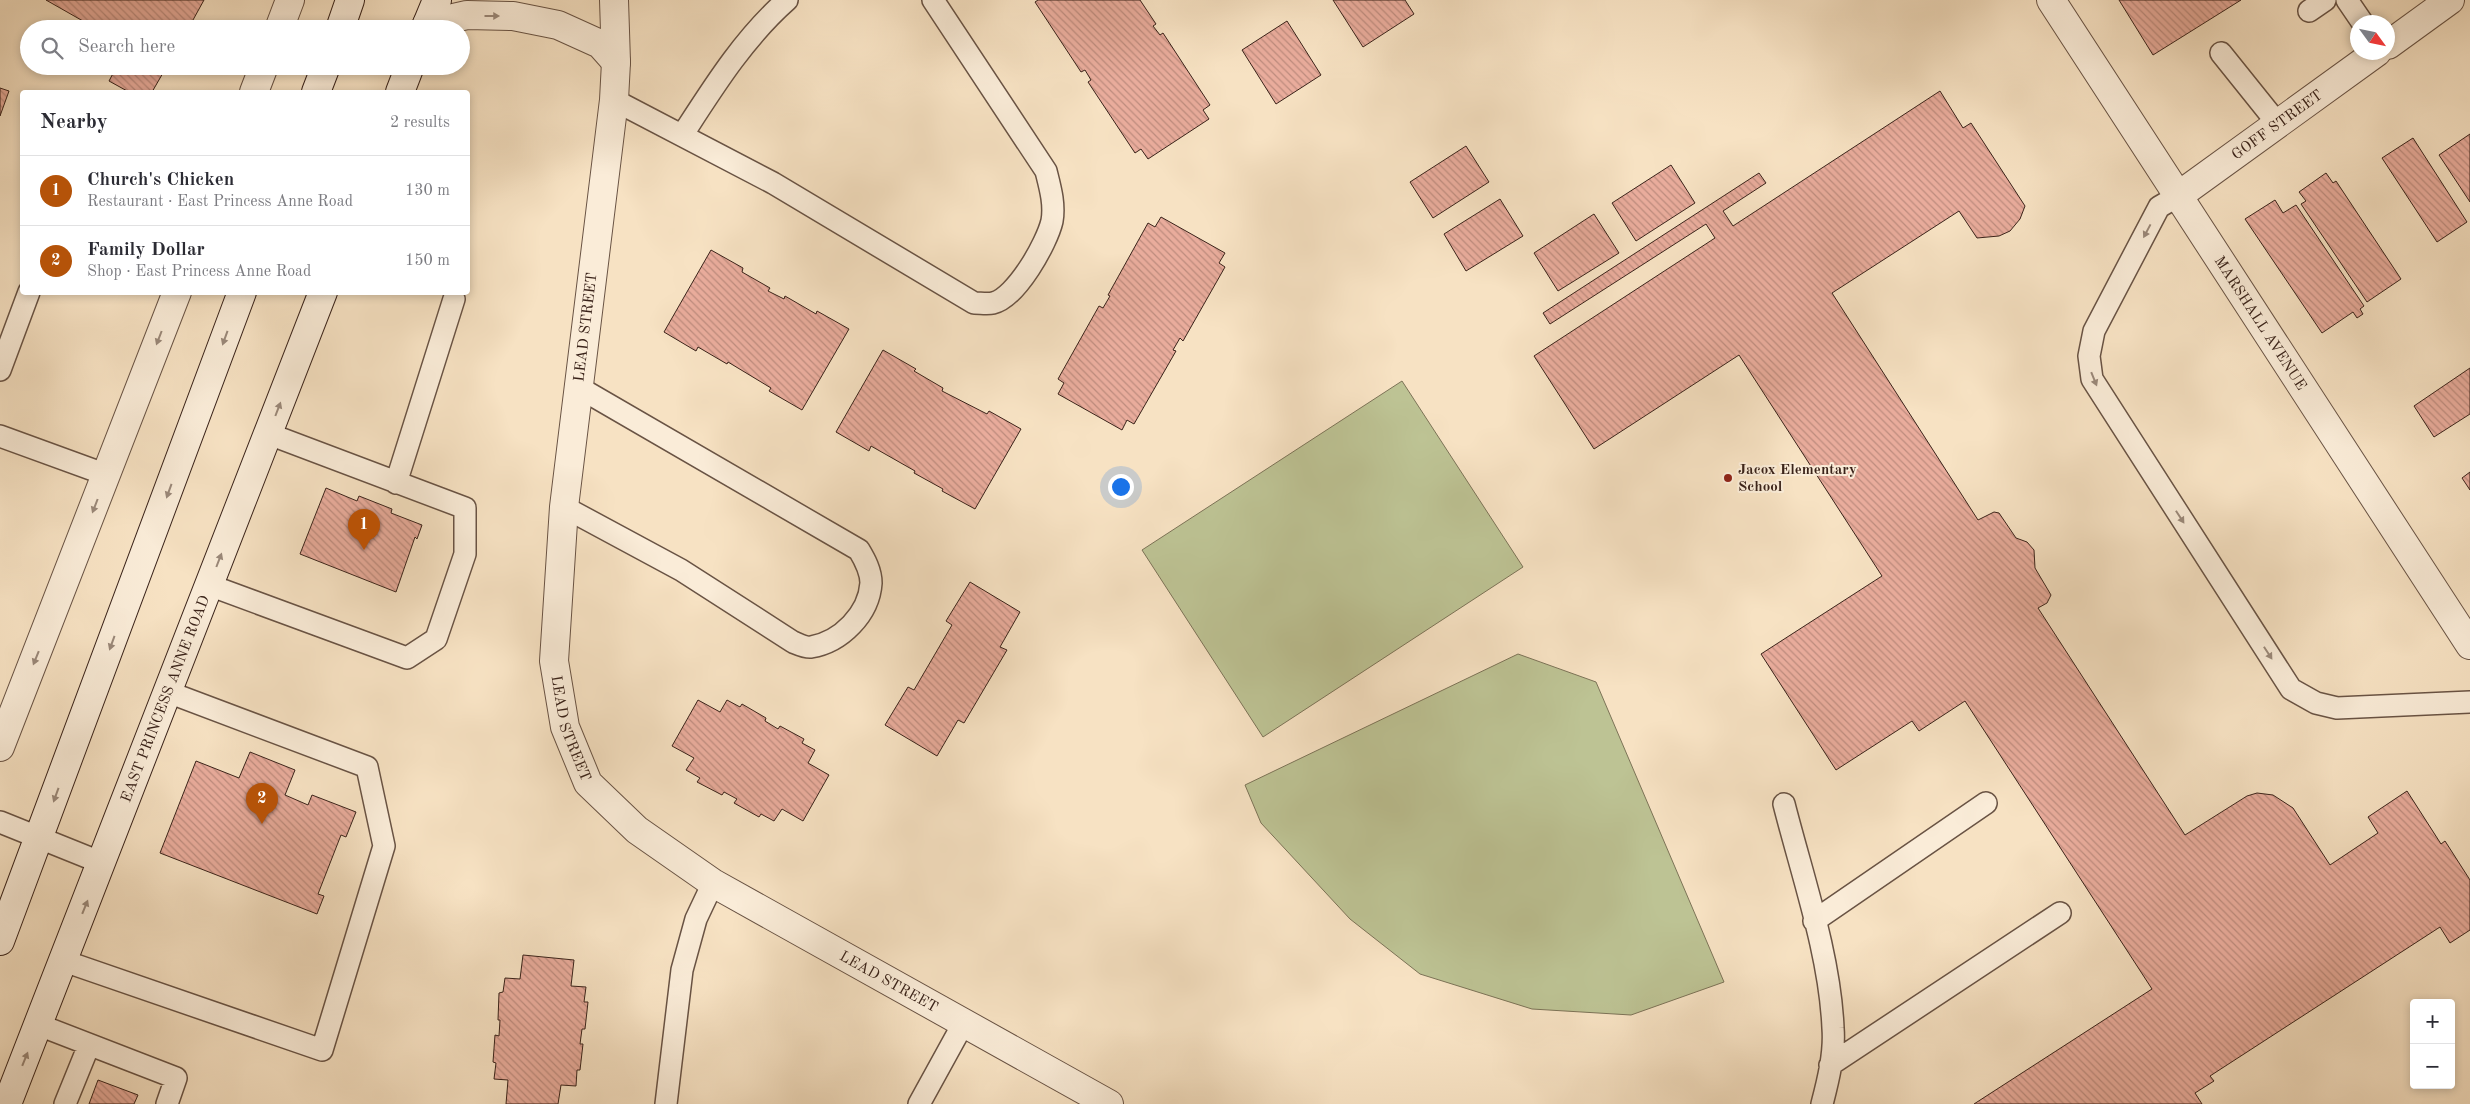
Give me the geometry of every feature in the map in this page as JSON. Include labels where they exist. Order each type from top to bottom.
[{"type":"street","points":[[282,20],[290,0]]},
{"type":"street","points":[[343,20],[350,0]]},
{"type":"street","name":"LEAD STREET","points":[[614,0],[616,62],[614,100],[564,507],[554,662],[565,727],[588,782],[637,830],[713,884],[1109,1104]]},
{"type":"street","name":"MARSHALL AVENUE","points":[[2051,0],[2470,645]]},
{"type":"street","points":[[2395,40],[2450,0]]},
{"type":"street","points":[[429,17],[466,15],[513,16],[558,25],[600,44],[616,62]]},
{"type":"street","name":"GOFF STREET","points":[[2178,196],[2366,60]]},
{"type":"street","points":[[255,90],[261,75]]},
{"type":"street","points":[[317,90],[323,75]]},
{"type":"street","points":[[401,90],[407,75]]},
{"type":"street","points":[[0,747],[175,295]]},
{"type":"street","points":[[0,941],[241,295]]},
{"type":"street","name":"EAST PRINCESS ANNE ROAD","points":[[7,1104],[322,295]]},
{"type":"lane","points":[[683,134],[725,69],[771,14],[787,0]]},
{"type":"lane","points":[[614,100],[683,134],[773,183],[974,303],[994,303],[1011,294],[1033,264],[1052,221],[1053,199],[1046,171],[933,0]]},
{"type":"lane","points":[[2347,0],[2357,15]]},
{"type":"lane","points":[[2221,53],[2278,124]]},
{"type":"lane","points":[[2178,196],[2160,207],[2094,331],[2089,356],[2092,378],[2291,689],[2316,703],[2337,708],[2470,702]]},
{"type":"lane","points":[[0,370],[28,295]]},
{"type":"lane","points":[[396,483],[454,299]]},
{"type":"lane","points":[[564,507],[681,570],[793,642],[809,647],[832,640],[850,627],[866,604],[871,582],[868,565],[859,550],[578,387]]},
{"type":"lane","points":[[210,585],[407,658],[436,639],[465,554],[465,508],[268,434]]},
{"type":"lane","points":[[0,436],[106,475]]},
{"type":"lane","points":[[64,961],[322,1050],[384,846],[367,767],[168,692]]},
{"type":"lane","points":[[1814,921],[1986,803]]},
{"type":"lane","points":[[1784,804],[1829,980],[1834,1030],[1828,1080],[1822,1104]]},
{"type":"lane","points":[[0,822],[102,864]]},
{"type":"lane","points":[[666,1104],[682,970],[696,919],[713,884]]},
{"type":"lane","points":[[1830,1065],[2060,913]]},
{"type":"lane","points":[[919,1104],[963,1024]]},
{"type":"lane","points":[[39,1025],[176,1078],[167,1104]]},
{"type":"lane","points":[[65,1104],[89,1045]]},
{"type":"green space","points":[[1402,381],[1523,567],[1263,737],[1142,550]]},
{"type":"green space","points":[[1518,654],[1596,682],[1724,982],[1631,1015],[1532,1009],[1420,974],[1350,919],[1261,823],[1245,785]]},
{"type":"building","points":[[46,0],[204,0],[193,20],[81,20]]},
{"type":"building","points":[[1038,0],[1140,0],[1156,24],[1153,26],[1160,35],[1163,33],[1210,105],[1203,110],[1209,119],[1148,159],[1141,149],[1135,153],[1088,82],[1091,80],[1085,70],[1081,72],[1035,2]]},
{"type":"building","points":[[1333,0],[1405,0],[1414,14],[1363,47]]},
{"type":"building","points":[[2119,0],[2241,0],[2153,55]]},
{"type":"building","points":[[1287,21],[1321,75],[1276,104],[1242,50]]},
{"type":"building","points":[[112,75],[162,75],[153,90],[125,90],[109,81]]},
{"type":"building","points":[[0,88],[9,91],[0,116]]},
{"type":"building","points":[[1940,91],[1963,128],[1971,123],[2025,206],[2020,219],[2010,231],[1999,236],[1977,238],[1959,211],[1832,293],[1978,520],[1994,512],[1999,513],[2016,538],[2027,542],[2034,550],[2035,568],[2051,595],[2047,603],[2038,608],[2185,835],[2247,796],[2257,793],[2273,795],[2293,808],[2330,865],[2378,833],[2368,817],[2407,791],[2441,844],[2445,841],[2470,880],[2470,930],[2450,943],[2440,927],[2210,1076],[2214,1081],[2195,1093],[2202,1104],[1974,1104],[2152,989],[1965,701],[1919,731],[1912,721],[1836,770],[1761,654],[1882,576],[1739,355],[1594,449],[1534,356],[1715,238],[1706,224],[1550,324],[1543,313],[1759,173],[1766,183],[1723,211],[1733,226]]},
{"type":"building","points":[[2470,134],[2470,202],[2439,155]]},
{"type":"building","points":[[2413,138],[2467,222],[2437,242],[2382,158]]},
{"type":"building","points":[[1466,146],[1489,182],[1433,218],[1410,182]]},
{"type":"building","points":[[1671,165],[1695,203],[1636,241],[1612,203]]},
{"type":"building","points":[[2326,173],[2333,183],[2336,181],[2401,279],[2367,302],[2301,204],[2306,201],[2299,192]]},
{"type":"building","points":[[1500,199],[1523,236],[1466,271],[1444,234]]},
{"type":"building","points":[[2275,200],[2283,213],[2296,205],[2364,306],[2360,309],[2363,314],[2357,318],[2353,312],[2322,333],[2245,219]]},
{"type":"building","points":[[1594,214],[1619,253],[1558,291],[1534,253]]},
{"type":"building","points":[[1161,217],[1225,253],[1219,263],[1225,267],[1183,341],[1180,338],[1173,350],[1176,351],[1134,424],[1127,420],[1122,430],[1058,394],[1064,383],[1058,379],[1099,306],[1103,308],[1110,296],[1108,295],[1148,223],[1155,227]]},
{"type":"building","points":[[711,250],[743,268],[742,272],[770,288],[768,291],[784,299],[785,296],[816,314],[817,311],[849,329],[802,410],[769,391],[771,388],[728,362],[727,364],[698,347],[696,351],[664,332]]},
{"type":"building","points":[[883,350],[916,369],[914,371],[943,388],[942,391],[987,414],[989,411],[1021,429],[975,509],[942,491],[943,489],[914,473],[915,471],[871,446],[869,451],[836,432]]},
{"type":"building","points":[[2470,368],[2470,414],[2434,437],[2414,406]]},
{"type":"building","points":[[2470,472],[2470,490],[2462,478]]},
{"type":"building","points":[[326,488],[357,501],[359,496],[392,509],[391,513],[422,525],[417,539],[415,537],[396,592],[300,554]]},
{"type":"building","points":[[970,582],[1020,612],[1000,647],[1007,650],[964,723],[958,720],[937,756],[885,725],[908,687],[914,690],[952,625],[946,621]]},
{"type":"building","points":[[698,700],[720,712],[727,700],[740,707],[742,704],[766,718],[765,721],[778,729],[780,726],[804,739],[802,743],[815,750],[808,763],[829,775],[803,821],[782,809],[774,821],[761,814],[759,817],[734,803],[737,799],[724,792],[722,795],[697,782],[700,778],[686,770],[694,758],[672,746]]},
{"type":"building","points":[[250,752],[295,770],[285,795],[308,805],[312,795],[356,812],[346,837],[341,835],[318,894],[324,896],[317,914],[160,853],[196,761],[239,778]]},
{"type":"building","points":[[523,955],[574,960],[571,986],[586,987],[584,1002],[588,1002],[585,1029],[582,1029],[580,1044],[583,1044],[580,1070],[577,1070],[576,1086],[561,1085],[558,1104],[506,1104],[508,1080],[494,1079],[496,1063],[493,1062],[495,1035],[499,1036],[500,1020],[498,1020],[499,993],[503,992],[505,978],[520,979]]},
{"type":"building","points":[[98,1080],[138,1095],[134,1104],[89,1104]]},
{"type":"place","name":"Jacox Elementary School","points":[[1728,478]]},
{"type":"place","name":"Church's Chicken","points":[[364,550]]},
{"type":"place","name":"Family Dollar","points":[[262,824]]}]
